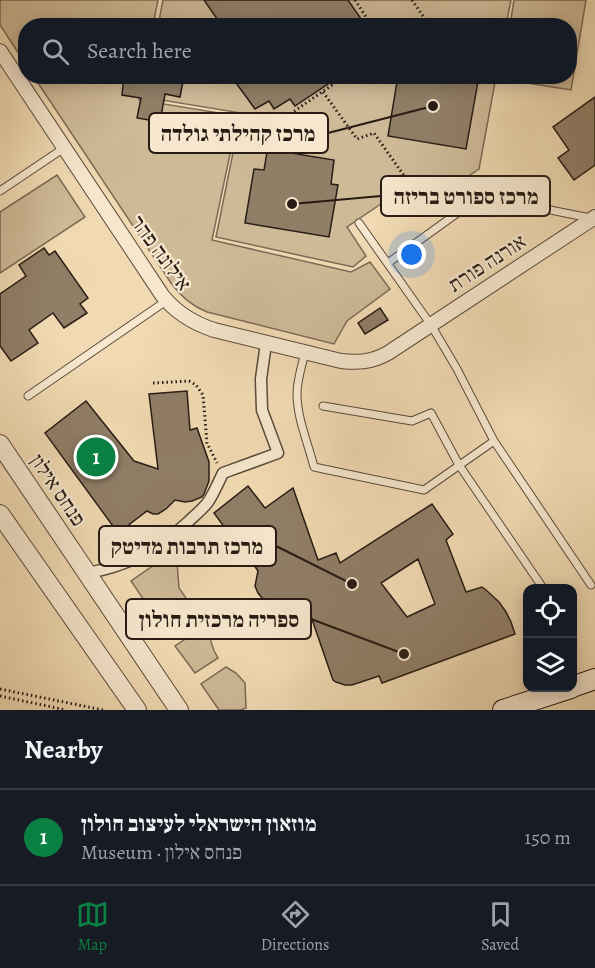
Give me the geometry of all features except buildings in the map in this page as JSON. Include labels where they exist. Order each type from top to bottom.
[{"type":"main road","points":[[577,685],[595,679]]},
{"type":"main road","points":[[503,710],[557,692]]},
{"type":"street","name":"אילונה פהר","points":[[0,53],[18,80]]},
{"type":"street","name":"אילונה פהר","points":[[21,84],[166,301],[182,315],[200,325],[349,362],[368,361],[388,353],[431,325]]},
{"type":"street","name":"אורנה פורת","points":[[431,325],[594,218]]},
{"type":"street","points":[[87,573],[117,567],[155,548],[177,532],[209,501],[223,473],[278,453],[262,410],[261,379],[266,342]]},
{"type":"street","name":"פנחס אילון","points":[[0,444],[179,710]]},
{"type":"street","points":[[0,514],[137,710]]},
{"type":"lane","points":[[0,191],[64,148]]},
{"type":"lane","points":[[388,263],[481,196],[594,218]]},
{"type":"lane","points":[[359,222],[431,325],[495,441],[591,585]]},
{"type":"lane","points":[[28,396],[166,301]]},
{"type":"lane","points":[[304,352],[297,394],[314,467],[424,490],[495,441]]},
{"type":"lane","points":[[323,406],[412,421],[431,413],[459,465],[540,584]]},
{"type":"path","points":[[355,0],[367,18]]},
{"type":"path","points":[[412,0],[424,18]]},
{"type":"path","points":[[283,119],[334,84]]},
{"type":"path","points":[[323,92],[357,139],[374,133],[439,226]]},
{"type":"path","points":[[153,383],[189,381],[196,385],[204,395],[207,443],[223,473]]},
{"type":"path","points":[[0,688],[103,710]]},
{"type":"path","points":[[0,696],[66,710]]},
{"type":"shaded area","points":[[0,0],[158,0],[154,18],[18,18],[18,52],[0,25]]},
{"type":"shaded area","points":[[163,0],[511,0],[507,18],[160,18]]},
{"type":"shaded area","points":[[514,0],[586,0],[577,54],[577,18],[511,18]]},
{"type":"shaded area","points":[[39,84],[142,84],[139,100],[238,116],[212,240],[351,272],[370,262],[390,289],[347,321],[334,344],[207,312],[183,297],[171,283]]},
{"type":"shaded area","points":[[146,84],[495,84],[479,169],[419,209],[403,189],[347,227],[366,256],[353,267],[216,237],[241,113],[143,97]]},
{"type":"shaded area","points":[[533,84],[572,84],[571,90]]},
{"type":"shaded area","points":[[57,175],[85,217],[0,273],[0,212]]},
{"type":"shaded area","points":[[173,552],[177,562],[179,588],[197,614],[167,634],[131,581]]},
{"type":"shaded area","points":[[208,624],[211,642],[218,658],[195,673],[175,646]]},
{"type":"shaded area","points":[[226,667],[236,673],[245,683],[246,708],[219,710],[201,684]]},
{"type":"place","name":"מרכז קהילתי גולדה","points":[[433,106]]},
{"type":"place","name":"מרכז ספורט בריזה","points":[[292,204]]},
{"type":"place","name":"מוזאון הישראלי לעיצוב חולון","points":[[96,457]]},
{"type":"place","name":"מרכז תרבות מדיטק","points":[[352,584]]},
{"type":"place","name":"ספריה מרכזית חולון","points":[[404,654]]}]
